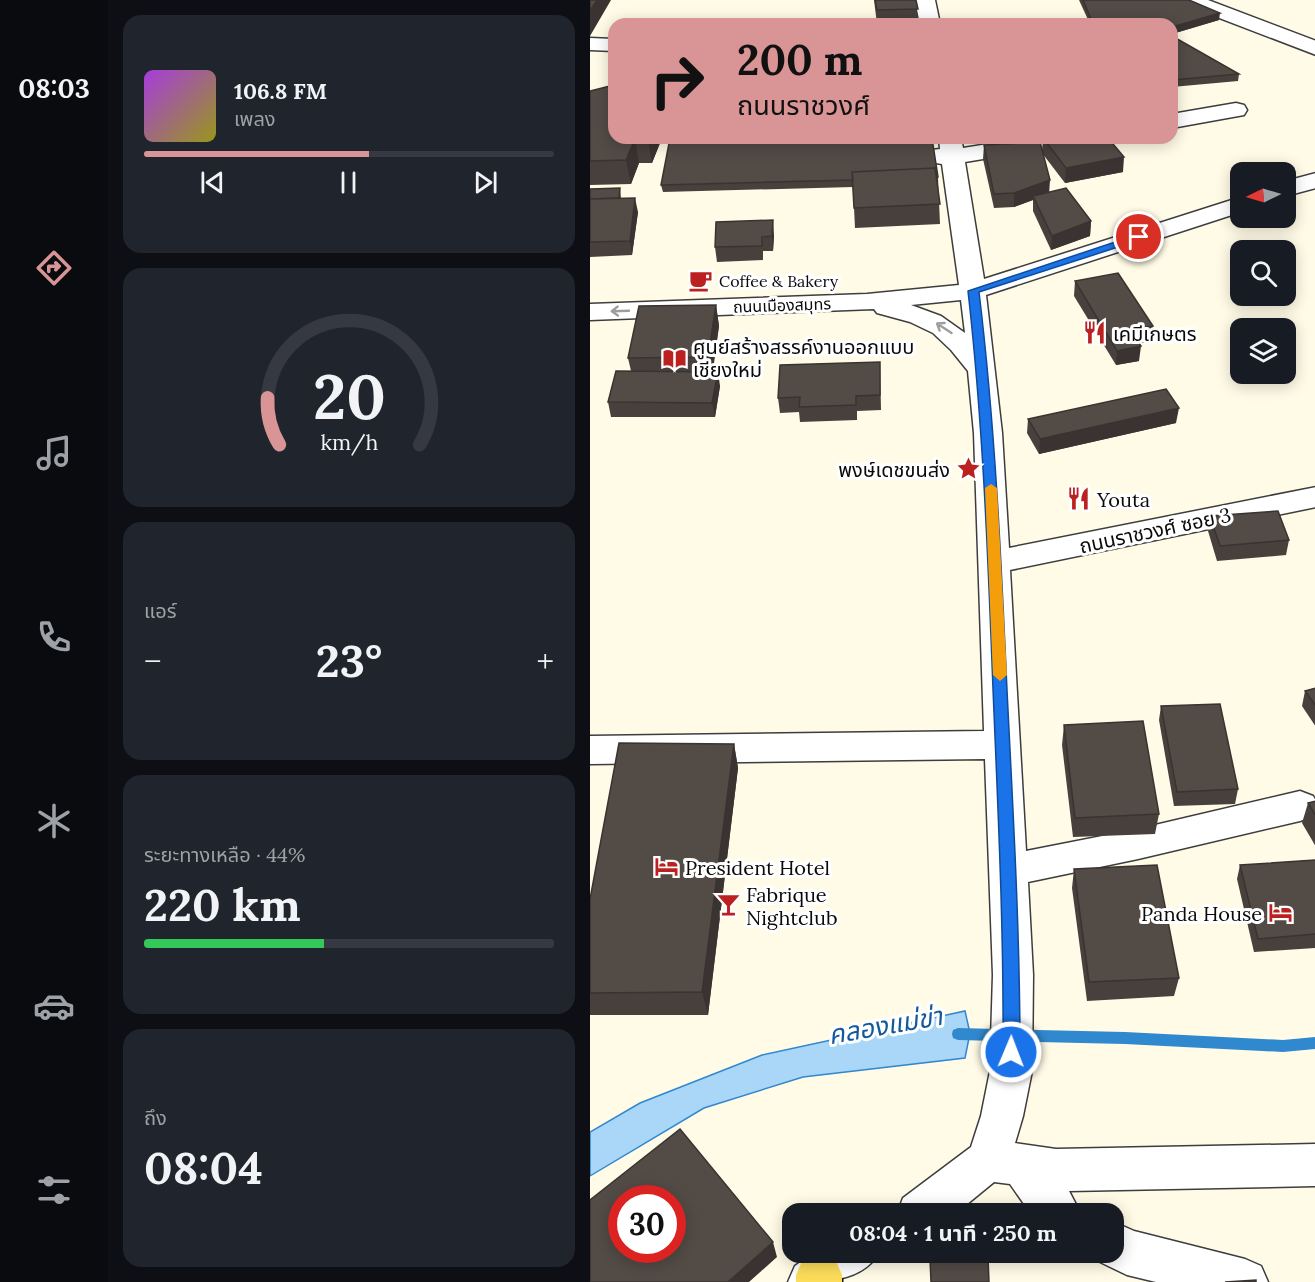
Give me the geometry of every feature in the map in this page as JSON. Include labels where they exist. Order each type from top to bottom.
[{"type":"street","points":[[925,0],[929,18]]},
{"type":"street","points":[[1190,0],[1316,48]]},
{"type":"street","points":[[1178,120],[1236,110]]},
{"type":"street","points":[[907,153],[998,144]]},
{"type":"street","points":[[951,148],[983,371],[994,562],[1013,975],[1011,1071],[1002,1116],[1005,1162],[1048,1203]]},
{"type":"street","points":[[1296,186],[1316,180]]},
{"type":"street","name":"ถนนเมืองสมุทร","points":[[590,312],[867,302],[973,291],[1230,208]]},
{"type":"street","points":[[913,298],[946,279],[968,257]]},
{"type":"street","points":[[867,302],[930,319],[953,334],[983,371]]},
{"type":"street","name":"ถนนราชวงศ์ ซอย 3","points":[[994,562],[1316,497]]},
{"type":"street","points":[[590,750],[1003,745]]},
{"type":"street","points":[[1009,870],[1138,844],[1300,806]]},
{"type":"street","points":[[937,1203],[1005,1162],[1056,1170],[1316,1165]]},
{"type":"street","points":[[1124,1250],[1245,1282]]},
{"type":"street","points":[[817,1280],[841,1263]]},
{"type":"water","points":[[965,1011],[970,1033],[965,1058],[803,1077],[704,1108],[590,1176],[590,1132],[640,1103],[762,1055]]},
{"type":"building","points":[[590,0],[597,0],[590,11]]},
{"type":"building","points":[[875,0],[916,0],[918,9],[877,10]]},
{"type":"building","points":[[1083,0],[1189,0],[1220,13],[1178,25],[1178,18],[1090,18]]},
{"type":"building","points":[[1178,39],[1239,74],[1178,79]]},
{"type":"building","points":[[608,86],[608,144],[633,144],[626,160],[590,161],[590,91]]},
{"type":"building","points":[[669,144],[933,144],[938,177],[935,168],[852,172],[853,180],[661,185]]},
{"type":"building","points":[[1041,144],[1050,180],[1014,193],[994,194],[984,145]]},
{"type":"building","points":[[1048,144],[1113,144],[1124,157],[1066,168]]},
{"type":"building","points":[[935,168],[940,204],[854,208],[852,172]]},
{"type":"building","points":[[620,188],[619,198],[590,199],[590,189]]},
{"type":"building","points":[[1066,188],[1091,221],[1052,236],[1033,196]]},
{"type":"building","points":[[635,198],[630,241],[590,242],[590,199]]},
{"type":"building","points":[[773,220],[772,236],[762,237],[762,246],[715,247],[716,222]]},
{"type":"building","points":[[1118,273],[1153,326],[1130,330],[1141,346],[1117,351],[1075,281]]},
{"type":"building","points":[[716,305],[708,357],[628,358],[639,306]]},
{"type":"building","points":[[880,362],[880,395],[856,396],[856,405],[799,407],[800,397],[778,398],[780,365]]},
{"type":"building","points":[[616,371],[718,372],[712,403],[608,402]]},
{"type":"building","points":[[1166,389],[1179,408],[1040,439],[1028,419]]},
{"type":"building","points":[[1278,511],[1289,540],[1220,546],[1210,516]]},
{"type":"building","points":[[1316,688],[1316,706],[1305,691]]},
{"type":"building","points":[[1220,704],[1238,789],[1177,792],[1161,706]]},
{"type":"building","points":[[1143,721],[1159,814],[1075,818],[1064,725]]},
{"type":"building","name":"President Hotel","points":[[619,743],[734,744],[702,992],[590,993],[590,899]]},
{"type":"building","points":[[1316,801],[1316,816],[1308,803]]},
{"type":"building","name":"Panda House","points":[[1316,860],[1316,934],[1258,939],[1240,865]]},
{"type":"building","points":[[1157,865],[1179,978],[1089,982],[1074,869]]},
{"type":"building","points":[[680,1129],[773,1242],[728,1282],[590,1282],[590,1200],[608,1186],[608,1263],[686,1263],[686,1185],[609,1185]]},
{"type":"building","points":[[930,1263],[988,1263],[989,1282],[931,1282]]},
{"type":"building","points":[[1256,1280],[1256,1282],[1225,1282]]},
{"type":"waterway","name":"คลองแม่ข่า","points":[[958,1034],[1125,1038],[1283,1046],[1316,1043]]},
{"type":"slow traffic","points":[[991,488],[1000,675]]},
{"type":"place","name":"Coffee & Bakery","points":[[701,281]]},
{"type":"place","name":"เคมีเกษตร","points":[[1095,333]]},
{"type":"place","name":"ศูนย์สร้างสรรค์งานออกแบบ เชียงใหม่","points":[[675,358]]},
{"type":"place","name":"พงษ์เดชขนส่ง","points":[[968,469]]},
{"type":"place","name":"Youta","points":[[1079,499]]},
{"type":"place","name":"President Hotel","points":[[667,867]]},
{"type":"place","name":"Fabrique Nightclub","points":[[728,905]]},
{"type":"place","name":"Panda House","points":[[1280,913]]},
{"type":"route","points":[[1011,1052],[1013,975],[991,486],[983,371],[973,291],[1139,237]]}]
